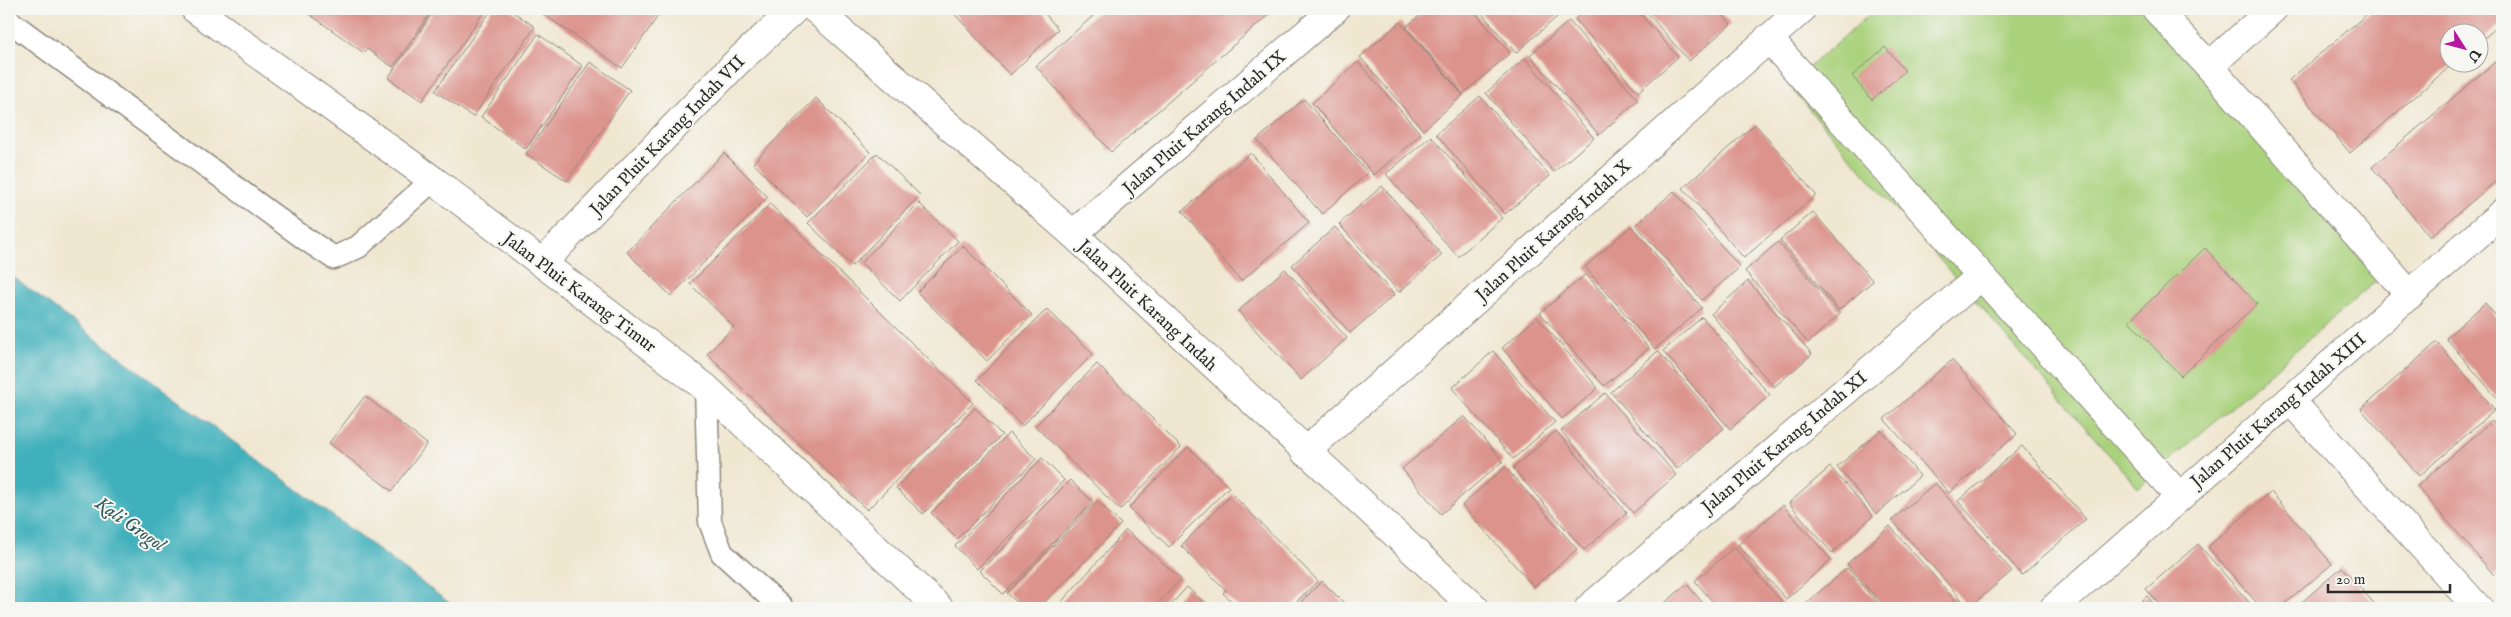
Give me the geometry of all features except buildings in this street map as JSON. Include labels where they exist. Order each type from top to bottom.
[{"type":"street","name":"Jalan Pluit Karang Timur","points":[[195,9],[433,180],[706,388],[938,608]]},
{"type":"street","name":"Jalan Pluit Karang Indah VII","points":[[542,263],[736,63],[795,9]]},
{"type":"street","name":"Jalan Pluit Karang Indah","points":[[815,9],[1073,234],[1304,452],[1475,608]]},
{"type":"street","name":"Jalan Pluit Karang Indah IX","points":[[1073,234],[1335,9]]},
{"type":"street","name":"Jalan Pluit Karang Indah X","points":[[1304,452],[1802,9]]},
{"type":"street","points":[[2156,9],[2209,66],[2410,295]]},
{"type":"street","points":[[2209,66],[2273,9]]},
{"type":"street","points":[[1768,38],[2179,496]]},
{"type":"street","name":"Jalan Pluit Karang Indah XIII","points":[[2054,608],[2502,213]]},
{"type":"street","name":"Jalan Pluit Karang Indah XI","points":[[1589,608],[1980,276]]},
{"type":"street","points":[[2290,400],[2478,608]]},
{"type":"lane","points":[[9,21],[304,238],[334,258],[358,247],[433,180]]},
{"type":"lane","points":[[706,388],[710,522],[722,553],[782,608]]},
{"type":"green space","points":[[1876,9],[2144,9],[2378,279],[2138,488],[1788,85]]},
{"type":"water","name":"Kali Grogol","points":[[9,274],[456,608],[20,608],[9,600]]}]
